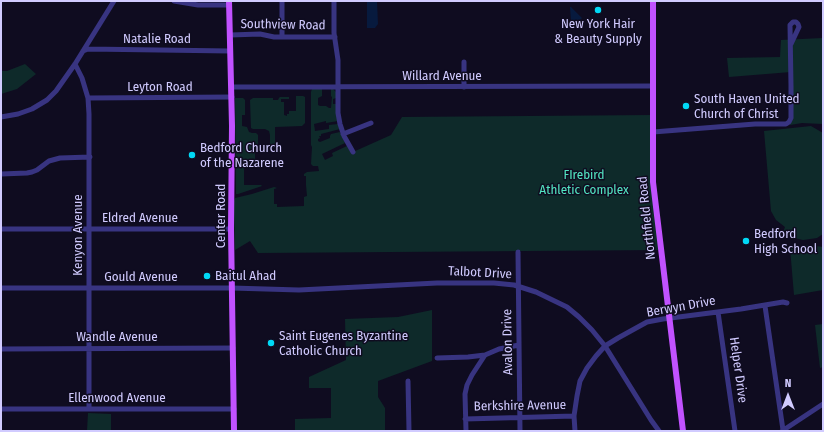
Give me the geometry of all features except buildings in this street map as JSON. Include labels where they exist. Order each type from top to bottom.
[{"type":"main road","name":"Northfield Road","points":[[653,1],[652,132],[654,184],[683,431]]},
{"type":"main road","name":"Center Road","points":[[229,3],[232,98],[231,229],[234,431]]},
{"type":"street","points":[[1,117],[22,114],[47,100],[59,87],[75,64],[114,1]]},
{"type":"street","points":[[174,1],[198,5],[229,3]]},
{"type":"street","points":[[282,1],[282,37]]},
{"type":"street","points":[[334,1],[335,37],[338,60],[338,113],[343,134],[353,152]]},
{"type":"street","name":"Southview Road","points":[[230,34],[260,34],[274,37],[335,37]]},
{"type":"street","points":[[652,132],[755,124],[786,124],[791,118],[791,44]]},
{"type":"street","name":"Natalie Road","points":[[83,50],[230,50]]},
{"type":"street","points":[[464,62],[464,87]]},
{"type":"street","name":"Kenyon Avenue","points":[[75,64],[82,78],[88,98],[89,114],[89,409]]},
{"type":"street","name":"Willard Avenue","points":[[231,87],[653,86]]},
{"type":"street","name":"Leyton Road","points":[[88,98],[232,98]]},
{"type":"street","points":[[343,134],[371,123]]},
{"type":"street","points":[[1,174],[32,172],[49,161],[60,158],[90,158]]},
{"type":"street","name":"Eldred Avenue","points":[[1,229],[231,229]]},
{"type":"street","name":"Avalon Drive","points":[[518,252],[520,431]]},
{"type":"street","name":"Talbot Drive","points":[[232,288],[298,290],[437,283],[494,283],[518,286],[536,292],[567,307],[580,317],[592,330],[605,346],[659,431]]},
{"type":"street","name":"Gould Avenue","points":[[1,288],[232,288]]},
{"type":"street","name":"Berwyn Drive","points":[[575,431],[574,416],[577,396],[580,381],[587,368],[605,346],[633,329],[647,322],[670,318],[765,306],[783,302],[787,303]]},
{"type":"street","points":[[765,306],[782,431],[823,404]]},
{"type":"street","name":"Helper Drive","points":[[718,312],[735,431]]},
{"type":"street","points":[[438,358],[486,355],[499,349],[519,345]]},
{"type":"street","name":"Wandle Avenue","points":[[1,349],[233,348]]},
{"type":"street","points":[[466,431],[465,419],[467,385],[486,355]]},
{"type":"street","points":[[473,357],[476,359],[478,367]]},
{"type":"street","points":[[408,382],[409,431]]},
{"type":"street","name":"Ellenwood Avenue","points":[[1,409],[234,409]]},
{"type":"street","name":"Berkshire Avenue","points":[[465,419],[574,416]]},
{"type":"green space","points":[[823,38],[823,124],[802,123],[790,125],[791,72],[729,77],[727,58],[780,57],[781,40]]},
{"type":"green space","points":[[25,64],[36,74],[17,89],[1,94],[1,71],[7,71]]},
{"type":"green space","name":"FIrebird Athletic Complex","points":[[312,89],[322,89],[322,96],[318,98],[318,105],[329,108],[331,108],[331,89],[336,92],[336,98],[333,99],[333,104],[336,104],[338,121],[326,123],[326,121],[314,124],[315,131],[329,129],[329,125],[338,124],[340,129],[321,134],[318,141],[320,142],[330,138],[331,134],[340,132],[345,143],[322,154],[325,160],[333,156],[332,153],[347,146],[352,154],[353,152],[391,135],[402,117],[653,115],[653,182],[662,250],[258,253],[250,241],[235,250],[235,198],[274,187],[277,188],[274,189],[274,204],[277,204],[277,207],[304,206],[304,197],[307,196],[306,176],[304,176],[304,174],[307,172],[319,171],[318,166],[313,166],[311,164]]},
{"type":"green space","points":[[296,96],[305,97],[305,123],[302,126],[275,127],[275,148],[272,150],[272,148],[270,148],[269,131],[265,129],[251,128],[250,100],[253,98],[273,98],[273,100],[278,100],[280,97],[289,97],[289,99],[281,99],[281,102],[284,102],[284,115],[287,116],[289,111],[296,111]]},
{"type":"green space","points":[[235,98],[243,98],[245,100],[245,115],[242,115],[242,126],[247,127],[249,132],[256,133],[258,135],[258,147],[255,147],[255,159],[258,159],[258,165],[244,167],[244,185],[262,186],[238,194],[236,194]]},
{"type":"green space","points":[[811,126],[823,133],[823,234],[817,238],[803,240],[782,235],[785,227],[776,220],[771,211],[764,131]]},
{"type":"green space","points":[[810,245],[823,247],[823,290],[794,295],[790,248]]},
{"type":"green space","points":[[432,310],[432,361],[378,381],[378,397],[385,408],[385,431],[295,431],[295,419],[331,418],[331,388],[309,388],[309,377],[346,360],[345,319],[398,317]]},
{"type":"green space","points":[[823,324],[823,367],[820,368],[815,325]]},
{"type":"green space","points":[[88,413],[111,414],[111,431],[87,431]]},
{"type":"water","points":[[367,1],[377,1],[378,24],[375,28],[367,28]]},
{"type":"water","points":[[570,7],[582,18],[580,20],[571,20]]},
{"type":"place","name":"New York Hair & Beauty Supply","points":[[598,10]]},
{"type":"place","name":"South Haven United Church of Christ","points":[[686,106]]},
{"type":"place","name":"Bedford Church of the Nazarene","points":[[192,155]]},
{"type":"place","name":"Bedford High School","points":[[746,241]]},
{"type":"place","name":"Baitul Ahad","points":[[207,276]]},
{"type":"place","name":"Saint Eugenes Byzantine Catholic Church","points":[[271,343]]}]
